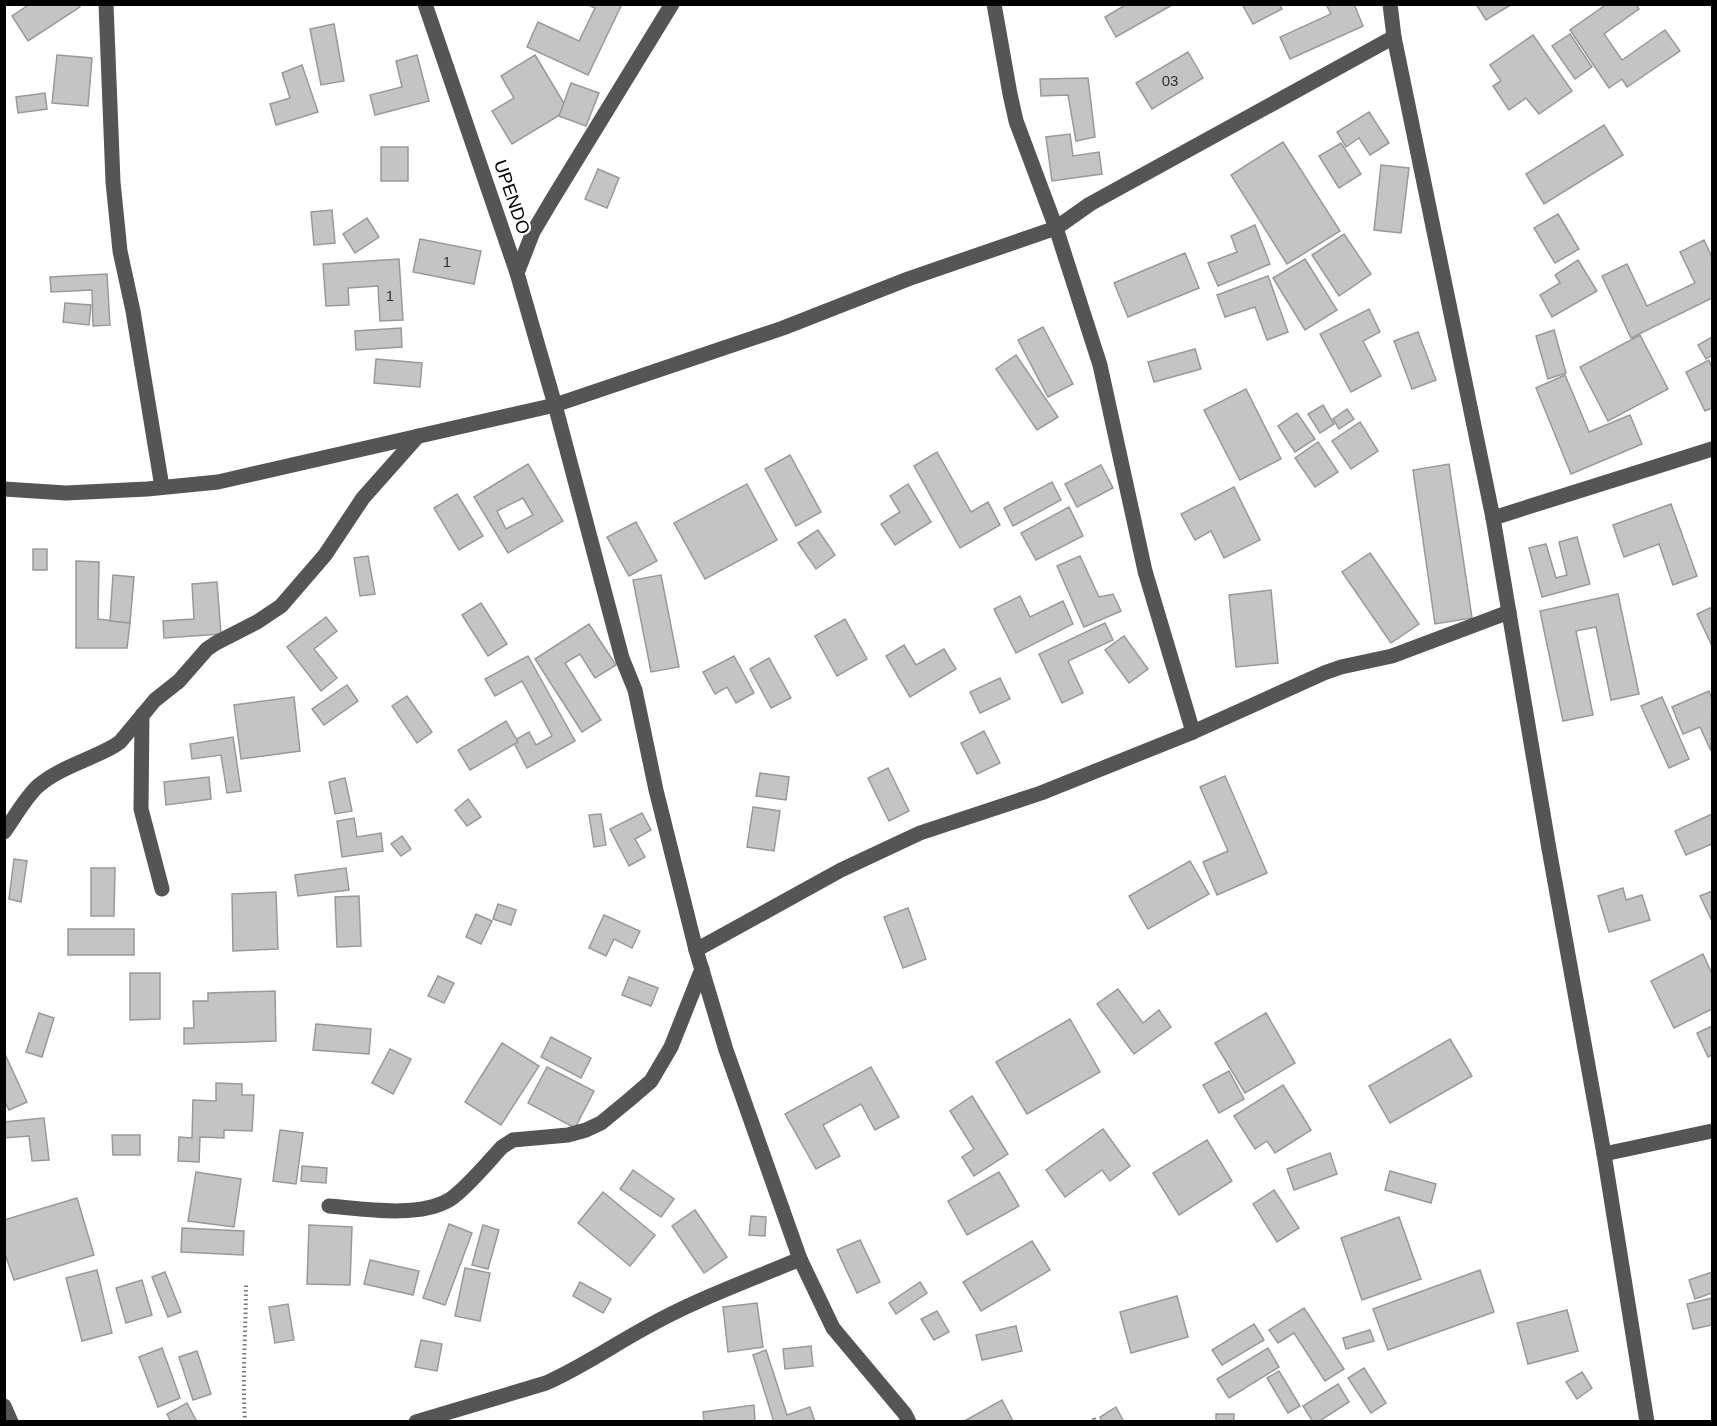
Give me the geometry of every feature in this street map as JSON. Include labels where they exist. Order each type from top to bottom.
[{"type":"street","points":[[106,4],[113,182],[120,251],[133,311],[162,487]]},
{"type":"street","name":"UPENDO","points":[[425,4],[517,273],[555,405],[622,658],[635,690],[656,790],[696,950],[726,1050],[800,1259],[833,1328],[905,1414],[909,1422]]},
{"type":"street","points":[[517,273],[533,232],[542,216],[672,4]]},
{"type":"street","points":[[994,4],[1016,121],[1056,228],[1100,365],[1145,571],[1193,732]]},
{"type":"street","points":[[1390,4],[1394,37],[1493,518],[1604,1154],[1647,1422]]},
{"type":"street","points":[[4,489],[66,493],[218,482],[555,405],[783,328],[908,279],[1056,228],[1090,204],[1394,37]]},
{"type":"street","points":[[4,832],[36,788],[43,782],[120,742],[155,700],[179,681],[207,649],[281,606],[325,555],[363,498],[418,436]]},
{"type":"street","points":[[1493,518],[1713,448]]},
{"type":"street","points":[[696,950],[841,870],[920,833],[1041,793],[1193,732],[1324,673],[1392,656],[1509,612]]},
{"type":"street","points":[[142,715],[141,809],[162,889]]},
{"type":"street","points":[[329,1206],[380,1211],[427,1209],[452,1198],[501,1147],[510,1141],[568,1135],[601,1124],[651,1081],[671,1047],[702,969]]},
{"type":"street","points":[[1604,1154],[1713,1131]]},
{"type":"street","points":[[416,1422],[546,1383],[647,1327],[800,1259]]},
{"type":"street","points":[[4,1406],[11,1422]]},
{"type":"path","points":[[245,1422],[243,1391],[246,1283]]},
{"type":"building","points":[[30,4],[79,4],[80,7],[28,41],[12,16]]},
{"type":"building","points":[[586,4],[622,4],[588,75],[527,47],[538,22],[579,41],[595,8]]},
{"type":"building","points":[[1127,4],[1172,5],[1116,37],[1105,17]]},
{"type":"building","points":[[1242,4],[1279,4],[1282,9],[1253,24]]},
{"type":"building","points":[[1326,4],[1354,4],[1363,26],[1290,59],[1280,37],[1331,14]]},
{"type":"building","points":[[1476,4],[1508,4],[1509,6],[1486,20]]},
{"type":"building","points":[[1607,4],[1636,4],[1639,9],[1604,34],[1622,60],[1665,30],[1680,51],[1627,87],[1622,79],[1609,88],[1570,30]]},
{"type":"building","points":[[334,24],[344,81],[321,85],[310,29]]},
{"type":"building","points":[[1570,34],[1592,67],[1575,79],[1552,46]]},
{"type":"building","points":[[1533,35],[1572,91],[1539,114],[1526,98],[1509,110],[1493,86],[1501,81],[1490,65]]},
{"type":"building","points":[[1188,52],[1203,78],[1152,109],[1136,83]]},
{"type":"building","points":[[57,55],[92,58],[88,106],[52,103]]},
{"type":"building","points":[[417,55],[429,101],[375,115],[370,95],[402,87],[396,61]]},
{"type":"building","points":[[535,55],[568,110],[512,144],[492,111],[514,98],[501,76]]},
{"type":"building","points":[[302,65],[318,112],[276,125],[270,104],[290,98],[282,73]]},
{"type":"building","points":[[1088,78],[1095,137],[1076,141],[1068,95],[1041,96],[1040,79]]},
{"type":"building","points":[[571,83],[599,93],[586,126],[559,116]]},
{"type":"building","points":[[45,93],[47,109],[18,113],[16,97]]},
{"type":"building","points":[[1369,112],[1389,143],[1370,155],[1359,138],[1346,147],[1337,132]]},
{"type":"building","points":[[1604,125],[1623,155],[1544,204],[1526,174]]},
{"type":"building","points":[[1070,134],[1073,156],[1099,152],[1102,174],[1052,181],[1046,137]]},
{"type":"building","points":[[1283,142],[1340,231],[1287,264],[1231,175]]},
{"type":"building","points":[[1341,143],[1361,174],[1339,188],[1319,156]]},
{"type":"building","points":[[381,147],[408,147],[408,181],[381,181]]},
{"type":"building","points":[[1381,165],[1409,168],[1401,233],[1374,230]]},
{"type":"building","points":[[598,169],[619,178],[607,208],[585,199]]},
{"type":"building","points":[[332,210],[335,243],[314,245],[311,212]]},
{"type":"building","points":[[1558,214],[1579,249],[1555,263],[1534,228]]},
{"type":"building","points":[[367,218],[379,237],[355,253],[343,234]]},
{"type":"building","points":[[1255,225],[1270,264],[1218,286],[1208,263],[1237,252],[1231,236]]},
{"type":"building","points":[[1344,234],[1371,274],[1339,296],[1312,255]]},
{"type":"building","points":[[420,239],[481,251],[474,284],[413,272]]},
{"type":"building","points":[[1704,240],[1712,257],[1712,298],[1631,338],[1602,276],[1627,264],[1647,306],[1695,283],[1680,252]]},
{"type":"building","points":[[1185,253],[1199,288],[1128,317],[1114,283]]},
{"type":"building","points":[[399,259],[403,320],[380,321],[378,286],[348,288],[349,305],[326,306],[323,264]]},
{"type":"building","points":[[1305,259],[1337,310],[1305,330],[1273,278]]},
{"type":"building","points":[[1578,260],[1597,291],[1552,317],[1540,295],[1560,283],[1555,275]]},
{"type":"building","points":[[107,274],[110,325],[93,326],[92,290],[51,292],[50,277]]},
{"type":"building","points":[[1268,276],[1288,332],[1267,340],[1255,307],[1225,317],[1217,295]]},
{"type":"building","points":[[65,303],[91,305],[89,325],[63,322]]},
{"type":"building","points":[[1369,309],[1380,332],[1363,341],[1381,376],[1351,392],[1320,334]]},
{"type":"building","points":[[1043,327],[1073,384],[1048,397],[1018,340]]},
{"type":"building","points":[[401,328],[402,347],[356,350],[355,331]]},
{"type":"building","points":[[1554,330],[1566,373],[1548,379],[1536,336]]},
{"type":"building","points":[[1418,332],[1436,380],[1412,389],[1394,341]]},
{"type":"building","points":[[1640,335],[1668,389],[1608,421],[1580,367]]},
{"type":"building","points":[[1712,337],[1712,355],[1706,359],[1698,345]]},
{"type":"building","points":[[1195,349],[1201,369],[1154,382],[1148,362]]},
{"type":"building","points":[[1016,355],[1058,417],[1037,430],[996,369]]},
{"type":"building","points":[[376,359],[422,363],[420,387],[374,383]]},
{"type":"building","points":[[1709,360],[1712,368],[1712,408],[1705,411],[1686,372]]},
{"type":"building","points":[[1565,375],[1589,432],[1630,415],[1642,444],[1571,474],[1536,388]]},
{"type":"building","points":[[1246,389],[1281,459],[1240,480],[1204,410]]},
{"type":"building","points":[[1323,405],[1334,424],[1320,433],[1308,414]]},
{"type":"building","points":[[1347,409],[1354,419],[1339,429],[1333,419]]},
{"type":"building","points":[[1297,413],[1315,439],[1295,452],[1278,426]]},
{"type":"building","points":[[1360,422],[1378,451],[1351,469],[1332,441]]},
{"type":"building","points":[[1318,442],[1338,472],[1315,487],[1295,458]]},
{"type":"building","points":[[937,452],[971,512],[988,502],[1000,525],[960,548],[914,466]]},
{"type":"building","points":[[790,455],[821,512],[796,526],[765,469]]},
{"type":"building","points":[[528,464],[563,521],[508,553],[474,497]],"holes":[[[523,498],[533,515],[506,529],[497,511]]]},
{"type":"building","points":[[1449,464],[1472,618],[1435,624],[1413,470]]},
{"type":"building","points":[[1101,465],[1113,488],[1077,507],[1065,484]]},
{"type":"building","points":[[1052,482],[1061,500],[1013,526],[1004,508]]},
{"type":"building","points":[[747,484],[777,540],[705,579],[674,523]]},
{"type":"building","points":[[908,484],[931,522],[895,545],[881,524],[900,512],[890,496]]},
{"type":"building","points":[[1234,487],[1260,540],[1224,558],[1211,531],[1195,540],[1181,514]]},
{"type":"building","points":[[457,494],[483,536],[459,550],[434,508]]},
{"type":"building","points":[[1671,504],[1697,576],[1673,585],[1659,544],[1624,557],[1613,525]]},
{"type":"building","points":[[1069,507],[1083,536],[1036,560],[1021,533]]},
{"type":"building","points":[[636,522],[657,561],[629,576],[607,537]]},
{"type":"building","points":[[818,530],[835,555],[816,569],[798,543]]},
{"type":"building","points":[[1577,537],[1590,584],[1542,597],[1529,548],[1546,544],[1556,578],[1567,575],[1559,542]]},
{"type":"building","points":[[33,549],[47,549],[47,570],[33,570]]},
{"type":"building","points":[[1370,553],[1419,624],[1391,643],[1342,572]]},
{"type":"building","points":[[368,556],[375,594],[360,596],[354,558]]},
{"type":"building","points":[[1080,556],[1099,597],[1113,594],[1121,611],[1084,627],[1057,566]]},
{"type":"building","points":[[76,561],[99,562],[98,619],[130,623],[127,648],[76,648]]},
{"type":"building","points":[[113,575],[134,577],[130,623],[110,621]]},
{"type":"building","points":[[661,575],[679,667],[651,672],[633,580]]},
{"type":"building","points":[[217,582],[221,634],[164,638],[163,621],[194,619],[192,584]]},
{"type":"building","points":[[1271,590],[1278,663],[1236,667],[1229,595]]},
{"type":"building","points":[[1618,594],[1639,694],[1611,700],[1596,627],[1576,631],[1593,715],[1563,721],[1540,611]]},
{"type":"building","points":[[1020,596],[1030,617],[1063,601],[1073,624],[1016,653],[994,609]]},
{"type":"building","points":[[481,603],[507,644],[488,656],[462,615]]},
{"type":"building","points":[[1712,607],[1712,646],[1697,614]]},
{"type":"building","points":[[326,617],[337,631],[314,649],[337,678],[321,691],[287,647]]},
{"type":"building","points":[[845,619],[867,659],[837,676],[815,636]]},
{"type":"building","points":[[1105,623],[1113,640],[1068,661],[1083,693],[1062,703],[1039,654]]},
{"type":"building","points":[[589,624],[616,665],[595,678],[580,654],[565,663],[601,720],[582,732],[535,659]]},
{"type":"building","points":[[1124,636],[1148,669],[1129,683],[1105,650]]},
{"type":"building","points":[[904,645],[916,665],[944,649],[956,669],[910,697],[886,656]]},
{"type":"building","points":[[528,656],[575,741],[527,768],[513,741],[529,732],[536,745],[552,736],[522,681],[495,696],[485,679]]},
{"type":"building","points":[[734,656],[754,693],[736,703],[727,687],[715,694],[703,672]]},
{"type":"building","points":[[769,658],[791,698],[771,708],[750,669]]},
{"type":"building","points":[[1000,678],[1010,699],[980,713],[970,692]]},
{"type":"building","points":[[347,685],[358,701],[324,725],[312,709]]},
{"type":"building","points":[[1709,691],[1712,699],[1711,751],[1700,727],[1683,734],[1672,707]]},
{"type":"building","points":[[407,696],[432,732],[417,743],[392,706]]},
{"type":"building","points":[[294,697],[300,751],[241,759],[234,705]]},
{"type":"building","points":[[1662,697],[1689,759],[1669,768],[1641,706]]},
{"type":"building","points":[[506,721],[518,742],[470,770],[458,750]]},
{"type":"building","points":[[984,731],[1000,763],[977,774],[961,743]]},
{"type":"building","points":[[233,737],[241,791],[227,793],[221,755],[192,759],[190,744]]},
{"type":"building","points":[[888,768],[909,811],[889,821],[868,778]]},
{"type":"building","points":[[760,773],[789,777],[786,800],[756,796]]},
{"type":"building","points":[[1225,776],[1267,873],[1217,895],[1203,862],[1228,851],[1200,787]]},
{"type":"building","points":[[209,777],[211,799],[166,805],[164,782]]},
{"type":"building","points":[[345,778],[352,811],[335,814],[329,782]]},
{"type":"building","points":[[468,799],[481,817],[467,826],[455,810]]},
{"type":"building","points":[[753,807],[780,811],[774,851],[747,847]]},
{"type":"building","points":[[642,813],[651,830],[635,839],[645,857],[629,866],[610,829]]},
{"type":"building","points":[[601,814],[606,845],[594,847],[589,815]]},
{"type":"building","points":[[1712,814],[1712,844],[1686,855],[1675,831]]},
{"type":"building","points":[[354,818],[357,837],[381,833],[383,851],[342,857],[337,821]]},
{"type":"building","points":[[402,836],[411,849],[401,856],[391,844]]},
{"type":"building","points":[[14,859],[27,861],[21,902],[9,899]]},
{"type":"building","points":[[1190,861],[1209,894],[1148,929],[1129,896]]},
{"type":"building","points":[[91,868],[115,868],[114,916],[91,916]]},
{"type":"building","points":[[346,868],[349,890],[298,896],[295,875]]},
{"type":"building","points":[[1623,888],[1626,900],[1642,895],[1650,920],[1609,932],[1598,896]]},
{"type":"building","points":[[1712,891],[1712,919],[1711,919],[1700,896]]},
{"type":"building","points":[[276,892],[278,949],[233,951],[232,894]]},
{"type":"building","points":[[359,896],[361,946],[337,947],[335,897]]},
{"type":"building","points":[[498,904],[516,910],[511,925],[493,919]]},
{"type":"building","points":[[908,908],[926,959],[903,968],[884,917]]},
{"type":"building","points":[[476,914],[492,921],[481,944],[466,937]]},
{"type":"building","points":[[604,915],[640,931],[632,948],[614,939],[606,956],[589,948]]},
{"type":"building","points":[[68,929],[134,929],[134,955],[68,955]]},
{"type":"building","points":[[1703,954],[1712,974],[1712,1009],[1674,1028],[1651,981]]},
{"type":"building","points":[[130,973],[160,973],[160,1019],[130,1020]]},
{"type":"building","points":[[438,976],[454,983],[444,1003],[428,996]]},
{"type":"building","points":[[629,977],[658,988],[651,1006],[622,995]]},
{"type":"building","points":[[1118,989],[1143,1023],[1159,1010],[1171,1027],[1134,1054],[1097,1004]]},
{"type":"building","points":[[275,991],[276,1041],[184,1044],[184,1028],[194,1028],[193,1001],[208,1001],[208,993]]},
{"type":"building","points":[[39,1013],[54,1018],[42,1057],[26,1052]]},
{"type":"building","points":[[1266,1013],[1295,1063],[1245,1093],[1215,1043]]},
{"type":"building","points":[[1070,1019],[1100,1072],[1027,1114],[996,1062]]},
{"type":"building","points":[[316,1024],[371,1029],[369,1054],[313,1050]]},
{"type":"building","points":[[1712,1026],[1712,1055],[1708,1057],[1697,1033]]},
{"type":"building","points":[[551,1037],[591,1058],[581,1078],[541,1057]]},
{"type":"building","points":[[1450,1039],[1472,1076],[1390,1123],[1369,1086]]},
{"type":"building","points":[[502,1043],[539,1066],[501,1125],[465,1102]]},
{"type":"building","points":[[390,1049],[411,1059],[393,1094],[372,1083]]},
{"type":"building","points":[[4,1052],[27,1102],[9,1110],[4,1100]]},
{"type":"building","points":[[547,1067],[594,1091],[575,1128],[528,1103]]},
{"type":"building","points":[[871,1067],[899,1117],[875,1130],[861,1104],[823,1125],[840,1156],[816,1169],[785,1114]]},
{"type":"building","points":[[1229,1071],[1244,1099],[1219,1113],[1203,1085]]},
{"type":"building","points":[[216,1083],[242,1084],[242,1095],[254,1095],[252,1131],[224,1130],[224,1138],[200,1137],[199,1162],[178,1161],[179,1137],[192,1138],[193,1100],[216,1101]]},
{"type":"building","points":[[1283,1085],[1311,1130],[1275,1153],[1267,1141],[1255,1149],[1234,1116]]},
{"type":"building","points":[[972,1096],[1008,1154],[974,1176],[962,1157],[974,1149],[950,1111]]},
{"type":"building","points":[[44,1118],[49,1160],[32,1161],[29,1136],[4,1138],[4,1122]]},
{"type":"building","points":[[1103,1129],[1130,1166],[1110,1181],[1102,1170],[1065,1197],[1046,1170]]},
{"type":"building","points":[[280,1130],[303,1133],[296,1184],[273,1181]]},
{"type":"building","points":[[112,1135],[140,1135],[140,1155],[113,1155]]},
{"type":"building","points":[[1207,1140],[1232,1181],[1179,1215],[1153,1173]]},
{"type":"building","points":[[1330,1153],[1337,1174],[1294,1190],[1287,1169]]},
{"type":"building","points":[[302,1166],[327,1168],[326,1183],[301,1181]]},
{"type":"building","points":[[633,1170],[674,1199],[661,1217],[620,1189]]},
{"type":"building","points":[[1390,1171],[1436,1184],[1431,1203],[1385,1190]]},
{"type":"building","points":[[196,1172],[241,1179],[234,1227],[188,1221]]},
{"type":"building","points":[[999,1172],[1019,1206],[967,1235],[948,1201]]},
{"type":"building","points":[[1274,1190],[1299,1228],[1277,1242],[1253,1204]]},
{"type":"building","points":[[603,1192],[655,1235],[630,1266],[578,1223]]},
{"type":"building","points":[[77,1198],[94,1255],[14,1280],[4,1251],[4,1220]]},
{"type":"building","points":[[695,1210],[727,1257],[704,1273],[672,1226]]},
{"type":"building","points":[[751,1216],[766,1217],[765,1236],[749,1235]]},
{"type":"building","points":[[1399,1217],[1421,1279],[1362,1300],[1341,1238]]},
{"type":"building","points":[[449,1224],[472,1233],[445,1305],[423,1298]]},
{"type":"building","points":[[309,1225],[352,1227],[350,1285],[307,1284]]},
{"type":"building","points":[[483,1225],[499,1230],[488,1269],[472,1265]]},
{"type":"building","points":[[182,1228],[244,1231],[243,1255],[181,1252]]},
{"type":"building","points":[[860,1240],[880,1282],[857,1293],[837,1250]]},
{"type":"building","points":[[1032,1241],[1050,1270],[981,1311],[963,1282]]},
{"type":"building","points":[[370,1260],[419,1271],[413,1295],[364,1284]]},
{"type":"building","points":[[465,1268],[490,1273],[480,1321],[455,1316]]},
{"type":"building","points":[[97,1270],[112,1333],[82,1341],[66,1278]]},
{"type":"building","points":[[1480,1270],[1494,1312],[1388,1350],[1373,1309]]},
{"type":"building","points":[[165,1272],[181,1312],[168,1317],[152,1277]]},
{"type":"building","points":[[1712,1272],[1712,1293],[1695,1299],[1689,1280]]},
{"type":"building","points":[[142,1280],[152,1315],[126,1323],[116,1288]]},
{"type":"building","points":[[580,1282],[611,1299],[603,1313],[573,1296]]},
{"type":"building","points":[[920,1282],[927,1293],[896,1314],[889,1303]]},
{"type":"building","points":[[1177,1296],[1188,1337],[1131,1353],[1120,1312]]},
{"type":"building","points":[[1712,1298],[1712,1325],[1693,1329],[1687,1304]]},
{"type":"building","points":[[757,1303],[763,1347],[728,1352],[723,1307]]},
{"type":"building","points":[[288,1304],[294,1340],[275,1343],[269,1307]]},
{"type":"building","points":[[1304,1308],[1344,1369],[1325,1381],[1294,1333],[1278,1343],[1269,1330]]},
{"type":"building","points":[[1567,1310],[1578,1351],[1528,1364],[1517,1323]]},
{"type":"building","points":[[937,1311],[949,1332],[934,1340],[921,1319]]},
{"type":"building","points":[[1254,1324],[1264,1340],[1222,1365],[1212,1350]]},
{"type":"building","points":[[1016,1326],[1022,1351],[982,1360],[976,1335]]},
{"type":"building","points":[[1370,1330],[1374,1341],[1346,1349],[1343,1338]]},
{"type":"building","points":[[421,1340],[442,1344],[437,1371],[415,1367]]},
{"type":"building","points":[[811,1346],[813,1366],[785,1369],[783,1349]]},
{"type":"building","points":[[162,1348],[180,1398],[158,1407],[139,1357]]},
{"type":"building","points":[[1268,1348],[1279,1367],[1229,1398],[1217,1379]]},
{"type":"building","points":[[766,1350],[787,1415],[810,1407],[815,1422],[774,1422],[753,1355]]},
{"type":"building","points":[[197,1351],[211,1394],[193,1400],[179,1357]]},
{"type":"building","points":[[1364,1368],[1386,1403],[1371,1413],[1348,1378]]},
{"type":"building","points":[[1279,1371],[1300,1406],[1288,1413],[1267,1378]]},
{"type":"building","points":[[1582,1372],[1592,1388],[1577,1399],[1566,1382]]},
{"type":"building","points":[[1338,1384],[1349,1402],[1318,1422],[1313,1422],[1303,1406]]},
{"type":"building","points":[[1002,1400],[1013,1421],[967,1422],[966,1420]]},
{"type":"building","points":[[187,1403],[197,1422],[171,1422],[167,1414]]},
{"type":"building","points":[[754,1405],[755,1421],[704,1422],[703,1412]]},
{"type":"building","points":[[1116,1407],[1124,1422],[1102,1422],[1100,1417]]},
{"type":"building","points":[[1216,1414],[1234,1414],[1234,1422],[1216,1422]]}]
